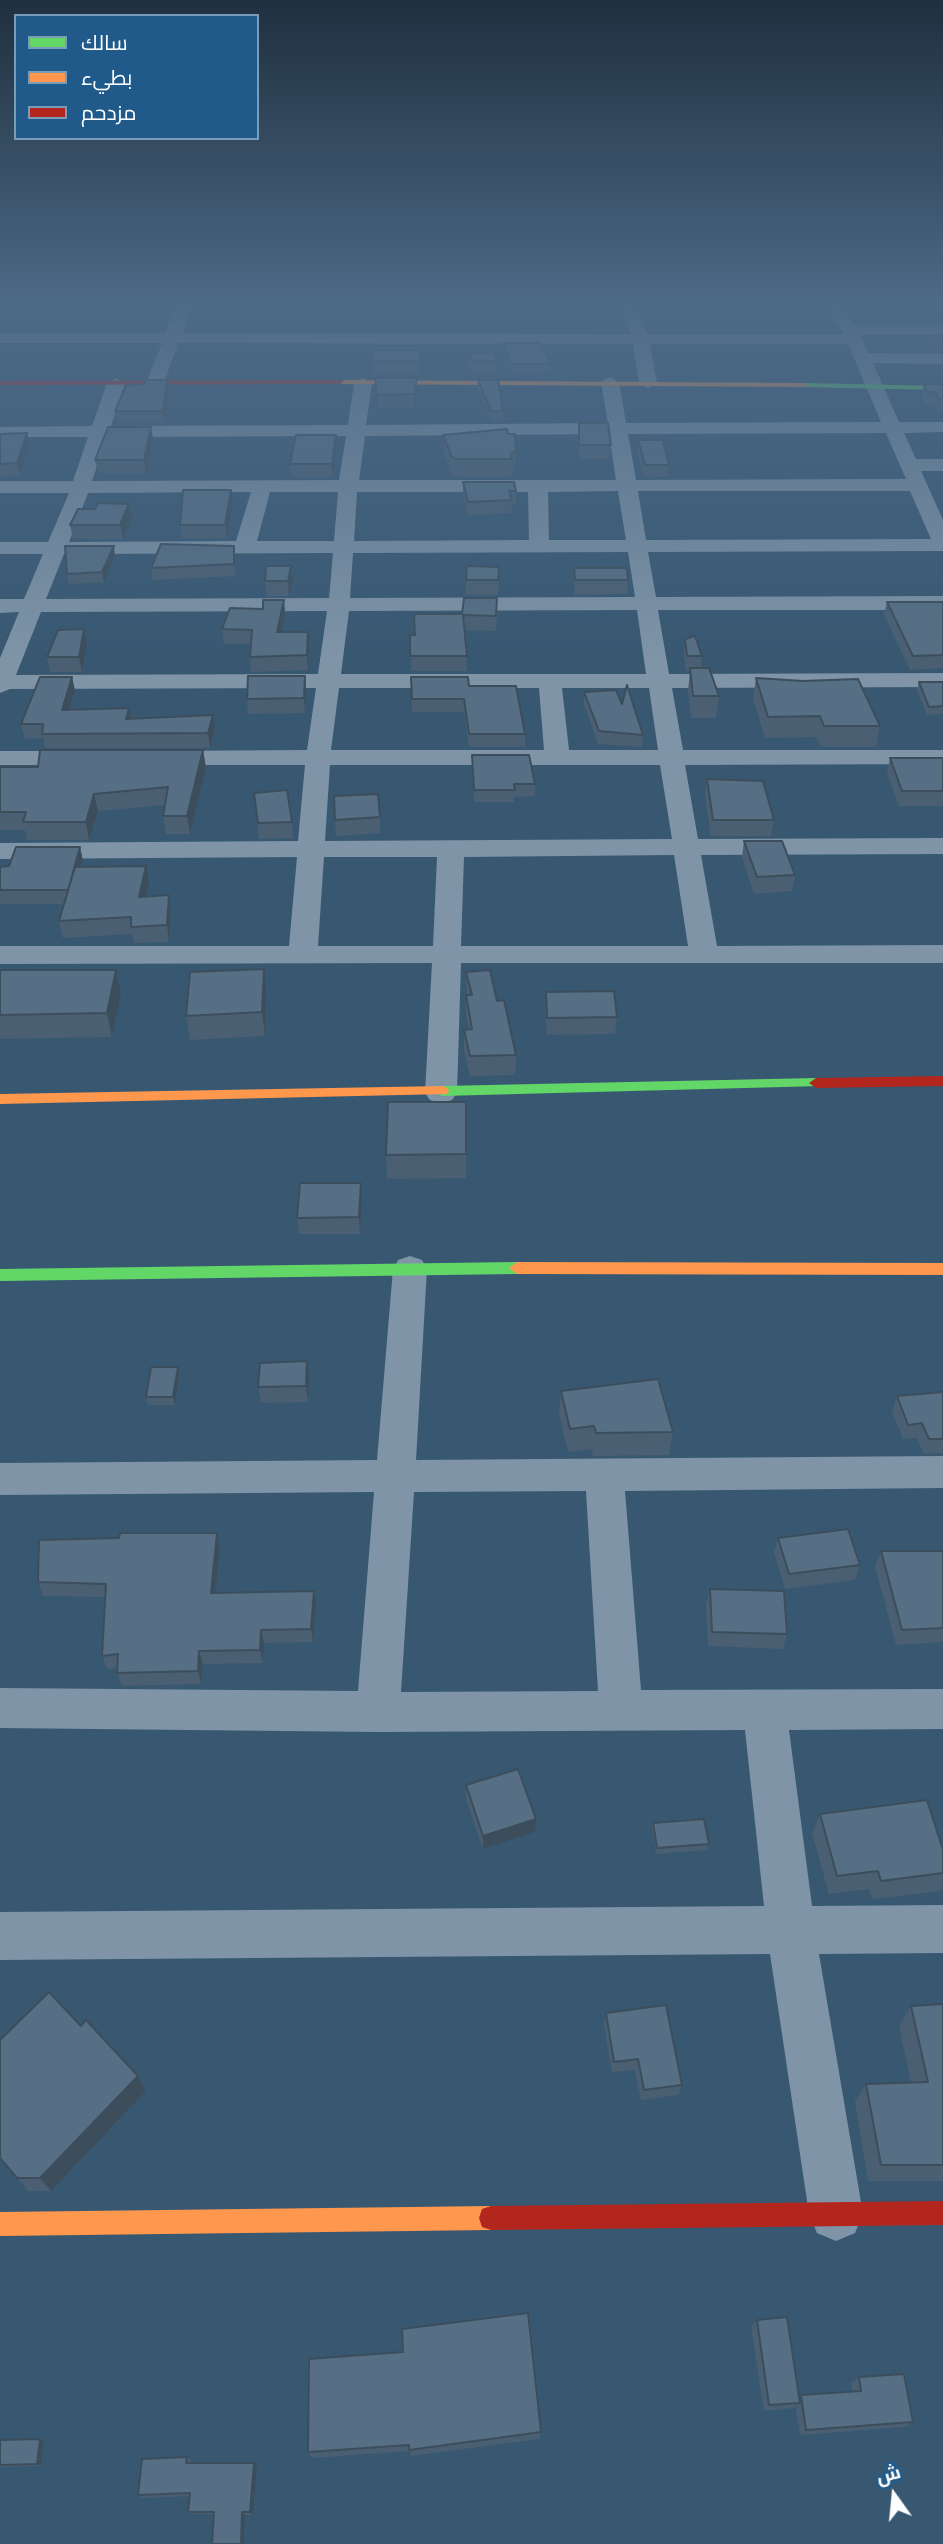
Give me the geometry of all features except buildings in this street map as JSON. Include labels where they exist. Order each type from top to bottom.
[{"type":"street","points":[[102,424],[81,486],[1,683],[943,680]]},
{"type":"street","points":[[303,953],[318,758],[339,607],[348,487],[359,424]]},
{"type":"street","points":[[616,424],[704,954]]},
{"type":"street","points":[[0,548],[943,544],[935,505],[917,485],[888,424]]},
{"type":"street","points":[[0,432],[943,427]]},
{"type":"street","points":[[745,429],[761,486]]},
{"type":"street","points":[[908,465],[943,465]]},
{"type":"street","points":[[0,486],[917,485]]},
{"type":"street","points":[[245,547],[262,486]]},
{"type":"street","points":[[538,486],[539,546]]},
{"type":"street","points":[[0,606],[943,603]]},
{"type":"street","points":[[550,680],[556,758]]},
{"type":"street","points":[[138,758],[943,757]]},
{"type":"street","points":[[0,758],[111,758]]},
{"type":"street","points":[[0,851],[943,846]]},
{"type":"street","points":[[441,1093],[451,848]]},
{"type":"street","points":[[0,955],[943,954]]},
{"type":"street","points":[[0,1099],[441,1093],[943,1081]]},
{"type":"street","points":[[378,1712],[410,1269]]},
{"type":"street","points":[[0,1275],[410,1269],[943,1269]]},
{"type":"street","points":[[1,1484],[395,1475],[943,1472]]},
{"type":"street","points":[[604,1474],[621,1709]]},
{"type":"street","points":[[0,1708],[378,1712],[943,1709]]},
{"type":"street","points":[[764,1709],[791,1931],[836,2214]]},
{"type":"street","points":[[0,1936],[943,1929]]},
{"type":"street","points":[[0,2224],[943,2213]]},
{"type":"traffic: fast","points":[[442,1091],[816,1083]]},
{"type":"traffic: fast","points":[[0,1275],[517,1268]]},
{"type":"traffic: slow","points":[[0,1099],[442,1091]]},
{"type":"traffic: slow","points":[[517,1268],[943,1269]]},
{"type":"traffic: slow","points":[[0,2224],[491,2218]]},
{"type":"traffic: jam","points":[[816,1083],[943,1081]]},
{"type":"traffic: jam","points":[[491,2218],[943,2213]]}]
